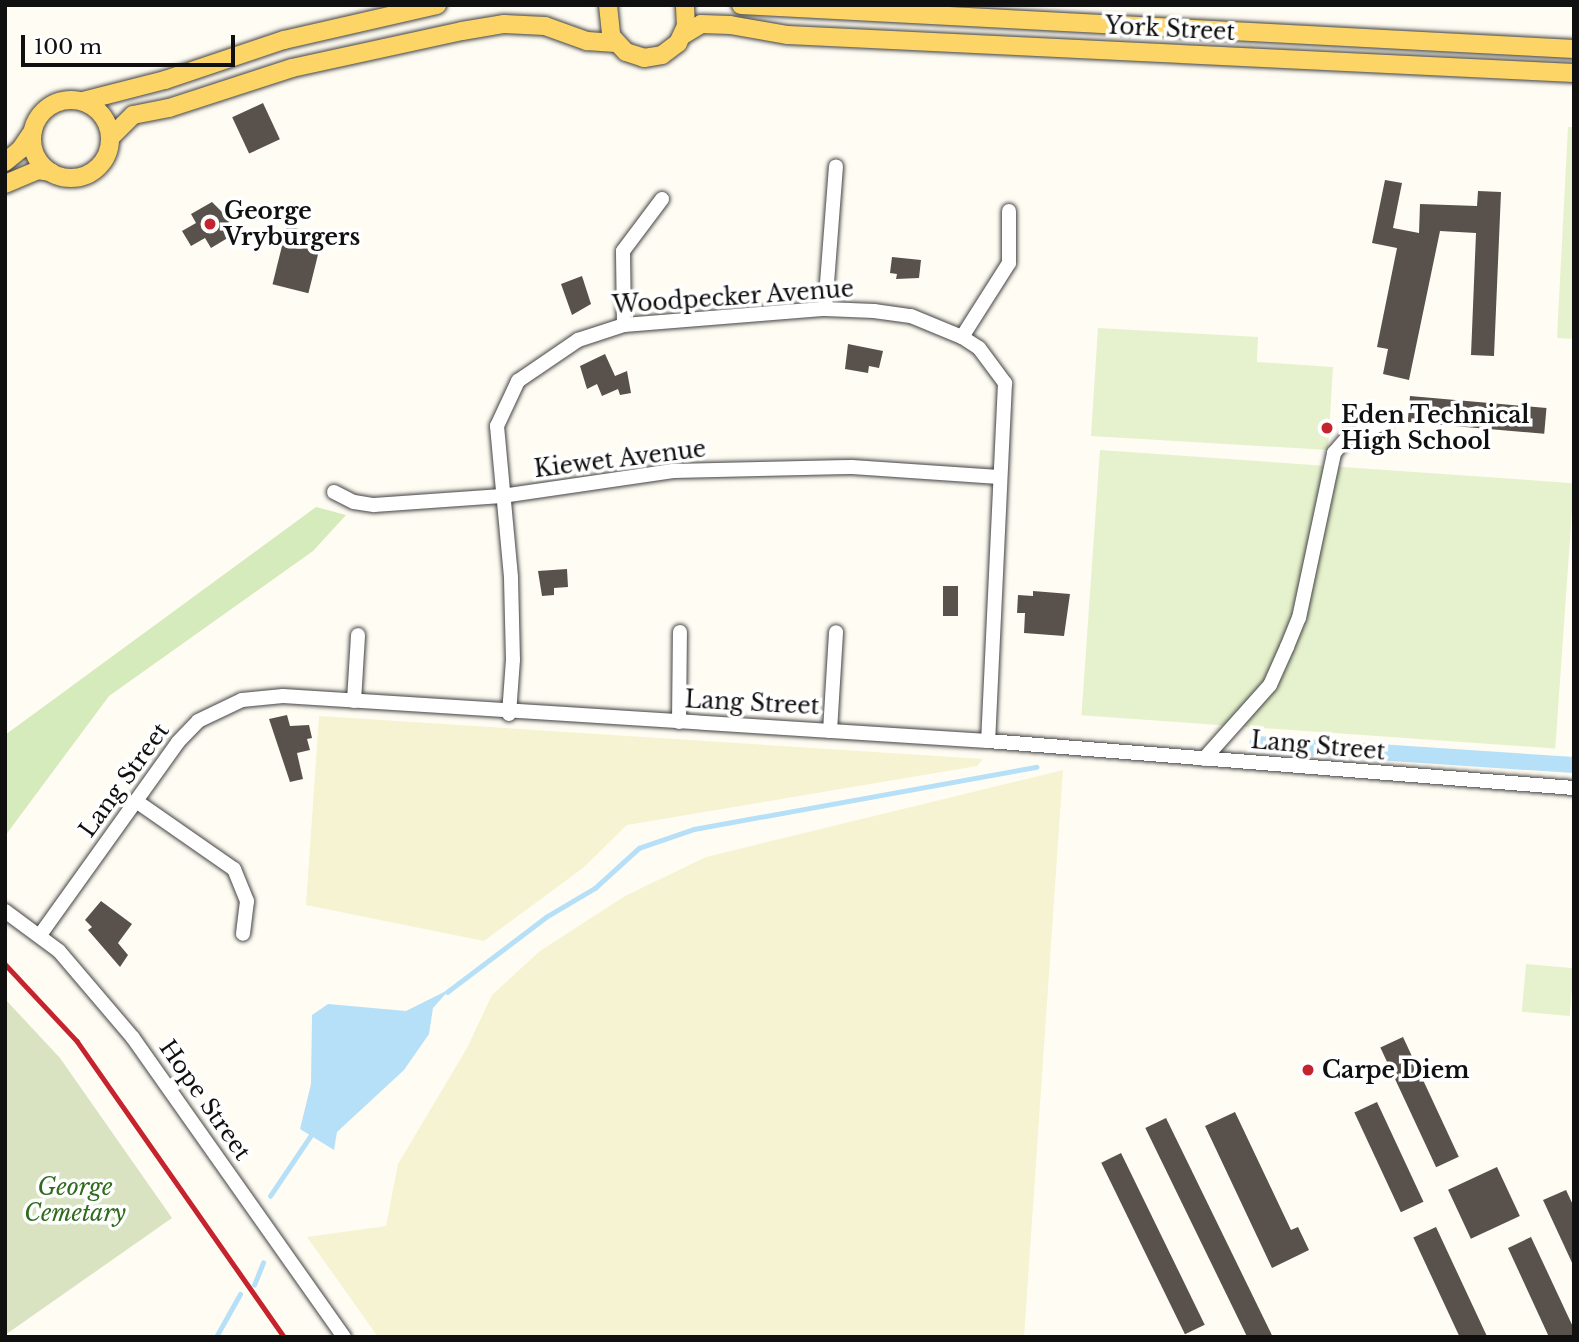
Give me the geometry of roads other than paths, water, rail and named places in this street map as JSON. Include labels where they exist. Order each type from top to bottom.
[{"type":"main road","points":[[5,162],[20,150],[41,114],[55,103],[83,101],[165,80],[284,40],[437,5]]},
{"type":"main road","points":[[608,5],[608,29],[616,43]]},
{"type":"main road","points":[[683,35],[685,5]]},
{"type":"main road","name":"York Street","points":[[741,5],[1574,49]]},
{"type":"main road","name":"York Street","points":[[5,184],[38,170],[69,178],[95,170],[107,155],[111,137],[133,115],[169,108],[292,68],[504,24],[545,26],[587,41],[616,43],[634,56],[653,57],[670,50],[683,35],[701,24],[788,35],[1574,74]]},
{"type":"main road","points":[[83,101],[99,111],[111,137]]},
{"type":"main road","points":[[33,131],[37,159],[51,172]]},
{"type":"street","points":[[825,309],[836,166]]},
{"type":"street","points":[[624,325],[623,251],[662,199]]},
{"type":"street","points":[[961,337],[1009,263],[1009,211]]},
{"type":"street","name":"Woodpecker Avenue","points":[[509,714],[512,605],[497,426],[518,381],[578,340],[624,325],[825,309],[911,316],[961,337],[979,348],[1006,383],[999,477],[988,741]]},
{"type":"street","points":[[1204,759],[1270,685],[1287,647],[1298,618],[1334,453],[1348,437],[1384,423]]},
{"type":"street","name":"Kiewet Avenue","points":[[334,492],[355,502],[374,505],[502,496],[673,471],[852,467],[999,477]]},
{"type":"street","points":[[679,722],[680,632]]},
{"type":"street","points":[[830,731],[836,632]]},
{"type":"street","points":[[355,701],[358,635]]},
{"type":"street","name":"Lang Street","points":[[40,935],[178,742],[216,710],[242,700],[283,696],[509,714],[988,741],[1574,788]]},
{"type":"street","points":[[136,801],[234,869],[247,901],[243,934]]},
{"type":"street","name":"Hope Street","points":[[5,911],[40,935],[134,1038],[344,1337]]},
{"type":"water","points":[[450,989],[433,1008],[429,1034],[404,1070],[337,1132],[334,1150],[300,1129],[311,1084],[312,1015],[328,1004],[406,1011]]},
{"type":"waterway","points":[[1257,744],[1574,765]]},
{"type":"waterway","points":[[447,992],[546,917],[595,888],[639,848],[694,829],[1036,767]]},
{"type":"waterway","points":[[270,1196],[313,1132]]},
{"type":"waterway","points":[[254,1285],[263,1263]]},
{"type":"waterway","points":[[216,1337],[240,1294]]},
{"type":"railway","points":[[5,964],[77,1041],[284,1337]]},
{"type":"place","name":"George Vryburgers","points":[[210,224]]},
{"type":"place","name":"Eden Technical High School","points":[[1327,428]]},
{"type":"place","name":"Carpe Diem","points":[[1308,1070]]},
{"type":"park label","name":"George Cemetary","points":[[75,1200]]}]
